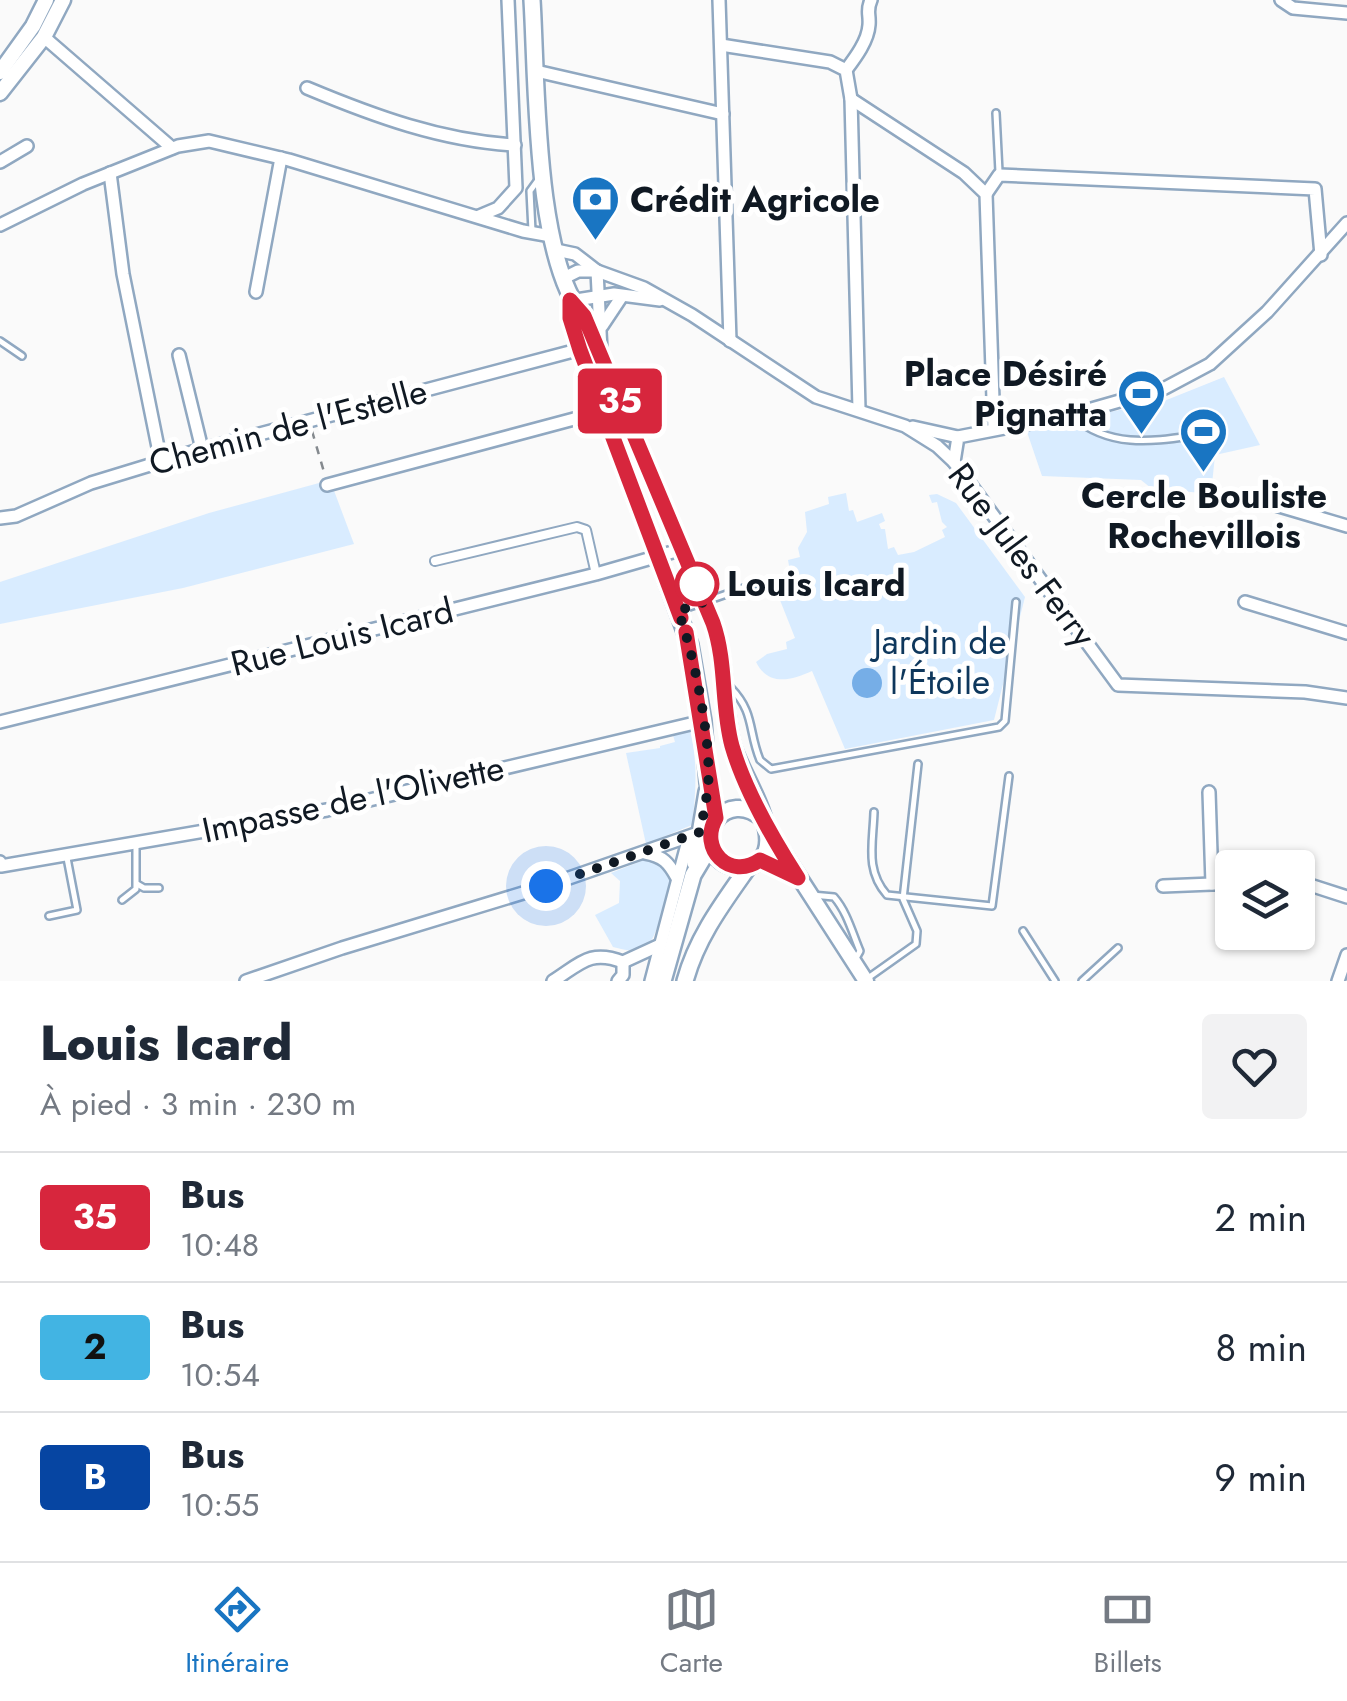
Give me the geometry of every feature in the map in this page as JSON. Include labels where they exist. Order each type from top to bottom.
[{"type":"main road","points":[[532,0],[543,173],[554,243],[570,300],[570,318],[690,645],[716,818]]},
{"type":"main road","points":[[570,300],[584,316],[720,641],[732,747],[766,825],[766,852],[716,912],[692,954],[685,981]]},
{"type":"main road","points":[[668,582],[692,574]]},
{"type":"main road","points":[[663,981],[685,877],[700,838],[708,783]]},
{"type":"main road","points":[[700,838],[724,812],[744,808],[766,825]]},
{"type":"main road","points":[[700,838],[721,861],[740,868],[755,863]]},
{"type":"street","points":[[0,72],[33,26],[46,0]]},
{"type":"street","points":[[0,94],[44,37],[63,0]]},
{"type":"street","points":[[479,216],[498,208],[516,188],[508,0]]},
{"type":"street","points":[[719,0],[730,340]]},
{"type":"street","points":[[859,409],[846,70],[862,45],[871,0]]},
{"type":"street","points":[[1281,0],[1293,8],[1347,13]]},
{"type":"street","points":[[44,37],[172,148]]},
{"type":"street","points":[[721,45],[830,62],[846,70]]},
{"type":"street","points":[[536,71],[723,114]]},
{"type":"street","points":[[307,88],[390,122],[484,144],[515,145]]},
{"type":"street","points":[[850,99],[964,174],[986,194]]},
{"type":"street","name":"Rue Jules Ferry","points":[[0,225],[172,148],[209,140],[532,233],[575,254],[597,271],[644,288],[816,397],[905,426],[938,446],[954,462],[1118,685],[1306,692],[1347,698]]},
{"type":"street","points":[[0,162],[27,146]]},
{"type":"street","points":[[256,292],[281,158]]},
{"type":"street","points":[[110,174],[124,274],[161,462]]},
{"type":"street","points":[[994,430],[986,194],[999,175],[1315,189],[1321,255]]},
{"type":"street","points":[[905,426],[958,437],[1071,415],[1165,388],[1210,364],[1267,312],[1347,223]]},
{"type":"street","points":[[562,278],[597,271],[601,357]]},
{"type":"street","points":[[602,326],[622,296]]},
{"type":"street","name":"Rue Jules Ferry","points":[[570,300],[622,296],[664,300]]},
{"type":"street","name":"Chemin de l'Estelle","points":[[0,518],[16,516],[91,483],[202,450],[580,350]]},
{"type":"street","points":[[179,355],[202,450]]},
{"type":"street","points":[[328,485],[604,411]]},
{"type":"street","points":[[954,462],[958,437]]},
{"type":"street","points":[[1269,503],[1347,526]]},
{"type":"street","points":[[434,561],[577,528],[586,530],[596,574]]},
{"type":"street","name":"Rue Louis Icard","points":[[0,722],[596,574],[682,549]]},
{"type":"street","points":[[1245,602],[1347,632]]},
{"type":"street","name":"Impasse de l'Olivette","points":[[1,864],[327,810],[702,720]]},
{"type":"street","points":[[1163,886],[1212,884],[1208,792]]},
{"type":"street","points":[[766,825],[865,980]]},
{"type":"street","points":[[246,981],[641,852],[700,838]]},
{"type":"street","points":[[651,981],[660,945],[700,838]]},
{"type":"street","points":[[641,852],[660,856],[685,877]]},
{"type":"street","points":[[755,863],[798,878]]},
{"type":"street","points":[[1315,886],[1347,897]]},
{"type":"street","points":[[552,981],[591,956],[603,954],[625,975],[660,945]]},
{"type":"street","points":[[1338,981],[1347,955]]},
{"type":"lane","points":[[996,112],[999,175]]},
{"type":"lane","points":[[532,233],[530,191],[543,173]]},
{"type":"lane","points":[[0,341],[22,356]]},
{"type":"lane","points":[[1071,415],[1086,428],[1134,443],[1206,434]]},
{"type":"lane","points":[[678,611],[758,583]]},
{"type":"lane","points":[[725,683],[744,702],[760,760],[771,769],[999,726],[1005,722],[1016,602]]},
{"type":"lane","points":[[865,980],[916,944],[916,931],[903,899],[918,764]]},
{"type":"lane","points":[[874,812],[872,866],[875,881],[887,895],[992,906],[1009,776]]},
{"type":"lane","points":[[122,900],[132,894],[137,884],[135,843]]},
{"type":"lane","points":[[49,916],[77,910],[66,855]]},
{"type":"lane","points":[[137,884],[159,888]]},
{"type":"lane","points":[[809,894],[834,896],[845,909],[860,951],[853,962]]},
{"type":"lane","points":[[1023,931],[1054,981]]},
{"type":"lane","points":[[1082,981],[1118,948]]},
{"type":"path","points":[[309,420],[328,485]]},
{"type":"green space","name":"Place Désiré Pignatta","points":[[1224,377],[1260,445],[1215,455],[1211,494],[1151,488],[1141,480],[1042,476],[1026,429],[1164,401]]},
{"type":"green space","points":[[330,480],[354,544],[183,588],[0,624],[0,582],[209,513]]},
{"type":"green space","name":"Jardin de l'Étoile","points":[[846,493],[849,511],[853,510],[857,522],[882,513],[885,521],[879,524],[885,529],[888,549],[894,547],[898,555],[945,537],[942,530],[947,527],[937,502],[932,503],[929,495],[937,494],[956,503],[1025,597],[994,720],[845,749],[812,671],[780,679],[761,670],[756,662],[767,654],[787,649],[786,642],[795,638],[776,590],[792,583],[788,560],[800,557],[798,548],[807,532],[805,512],[829,504],[828,497]]},
{"type":"green space","points":[[690,730],[696,777],[692,825],[646,844],[626,753],[660,748],[675,742],[672,732]]},
{"type":"green space","points":[[649,858],[672,871],[654,935],[641,950],[613,947],[595,915],[619,903],[620,881],[611,873]]},
{"type":"water","points":[[867,668],[881,677],[882,683],[873,697],[867,698],[853,689],[852,683],[861,669]]},
{"type":"bus line","name":"35","points":[[681,618],[580,350],[570,318],[570,300],[584,316],[713,623],[720,641],[732,747],[762,818],[798,878],[760,860],[740,868],[730,866],[715,854],[710,836],[716,818],[686,632]]},
{"type":"place","name":"Crédit Agricole","points":[[595,242]]},
{"type":"place","name":"Place Désiré Pignatta","points":[[1142,436]]},
{"type":"place","name":"Cercle Bouliste Rochevillois","points":[[1204,474]]},
{"type":"place","name":"Louis Icard","points":[[697,584]]},
{"type":"route","points":[[546,886],[700,832],[708,783],[702,720],[690,645],[678,611],[704,602],[697,584]]}]
